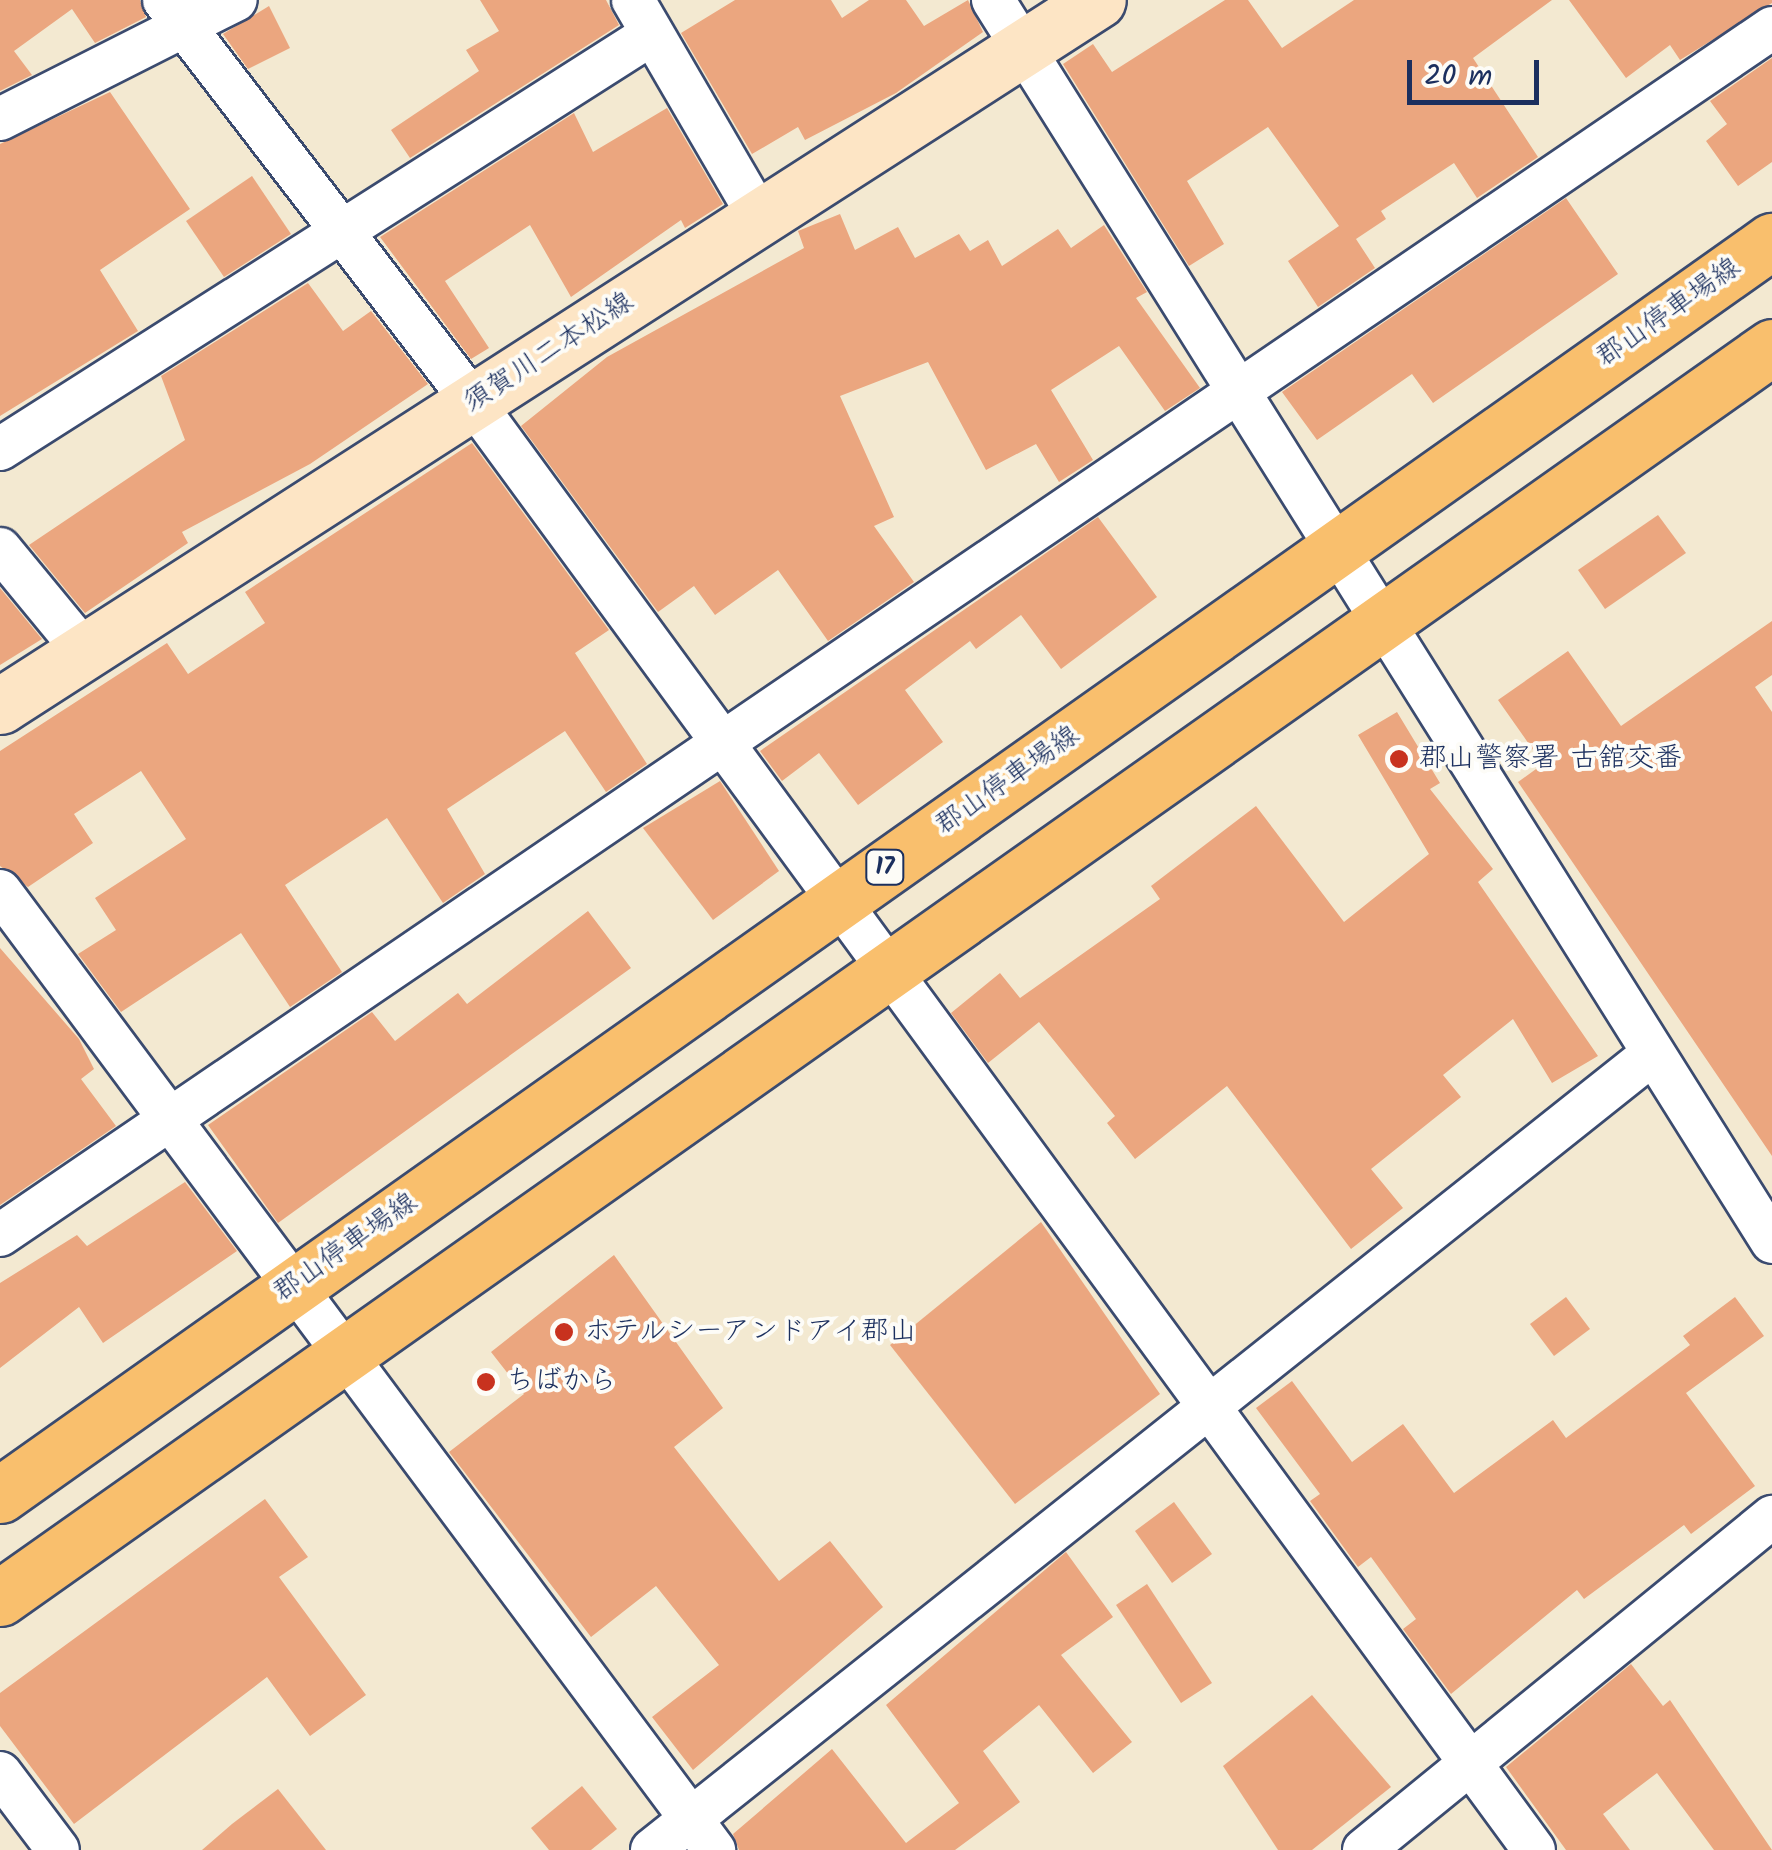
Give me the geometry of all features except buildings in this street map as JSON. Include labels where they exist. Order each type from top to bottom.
[{"type":"main road","name":"須賀川二本松線","points":[[0,706],[1098,0]]},
{"type":"main road","name":"郡山停車場線","points":[[0,1495],[1772,241]]},
{"type":"main road","points":[[0,1598],[343,1351],[888,970],[1378,617],[1772,347]]},
{"type":"street","points":[[0,119],[174,13],[236,0]]},
{"type":"street","points":[[994,0],[1332,552],[1378,617],[1650,1056],[1772,1242]]},
{"type":"street","points":[[174,13],[473,402],[719,747],[1212,1403],[1534,1850]]},
{"type":"street","points":[[0,449],[340,233],[643,17],[760,218]]},
{"type":"street","points":[[0,1235],[1238,399],[1772,28]]},
{"type":"street","points":[[0,549],[84,651]]},
{"type":"street","points":[[0,891],[166,1121],[343,1351],[702,1834]]},
{"type":"street","points":[[652,1850],[702,1834],[1212,1403],[1650,1056]]},
{"type":"street","points":[[1364,1850],[1772,1517]]},
{"type":"street","points":[[0,1774],[58,1850]]},
{"type":"place","name":"郡山警察署 古舘交番","points":[[1399,759]]},
{"type":"place","name":"ホテルシーアンドアイ郡山","points":[[564,1332]]},
{"type":"place","name":"ちばから","points":[[486,1382]]}]
